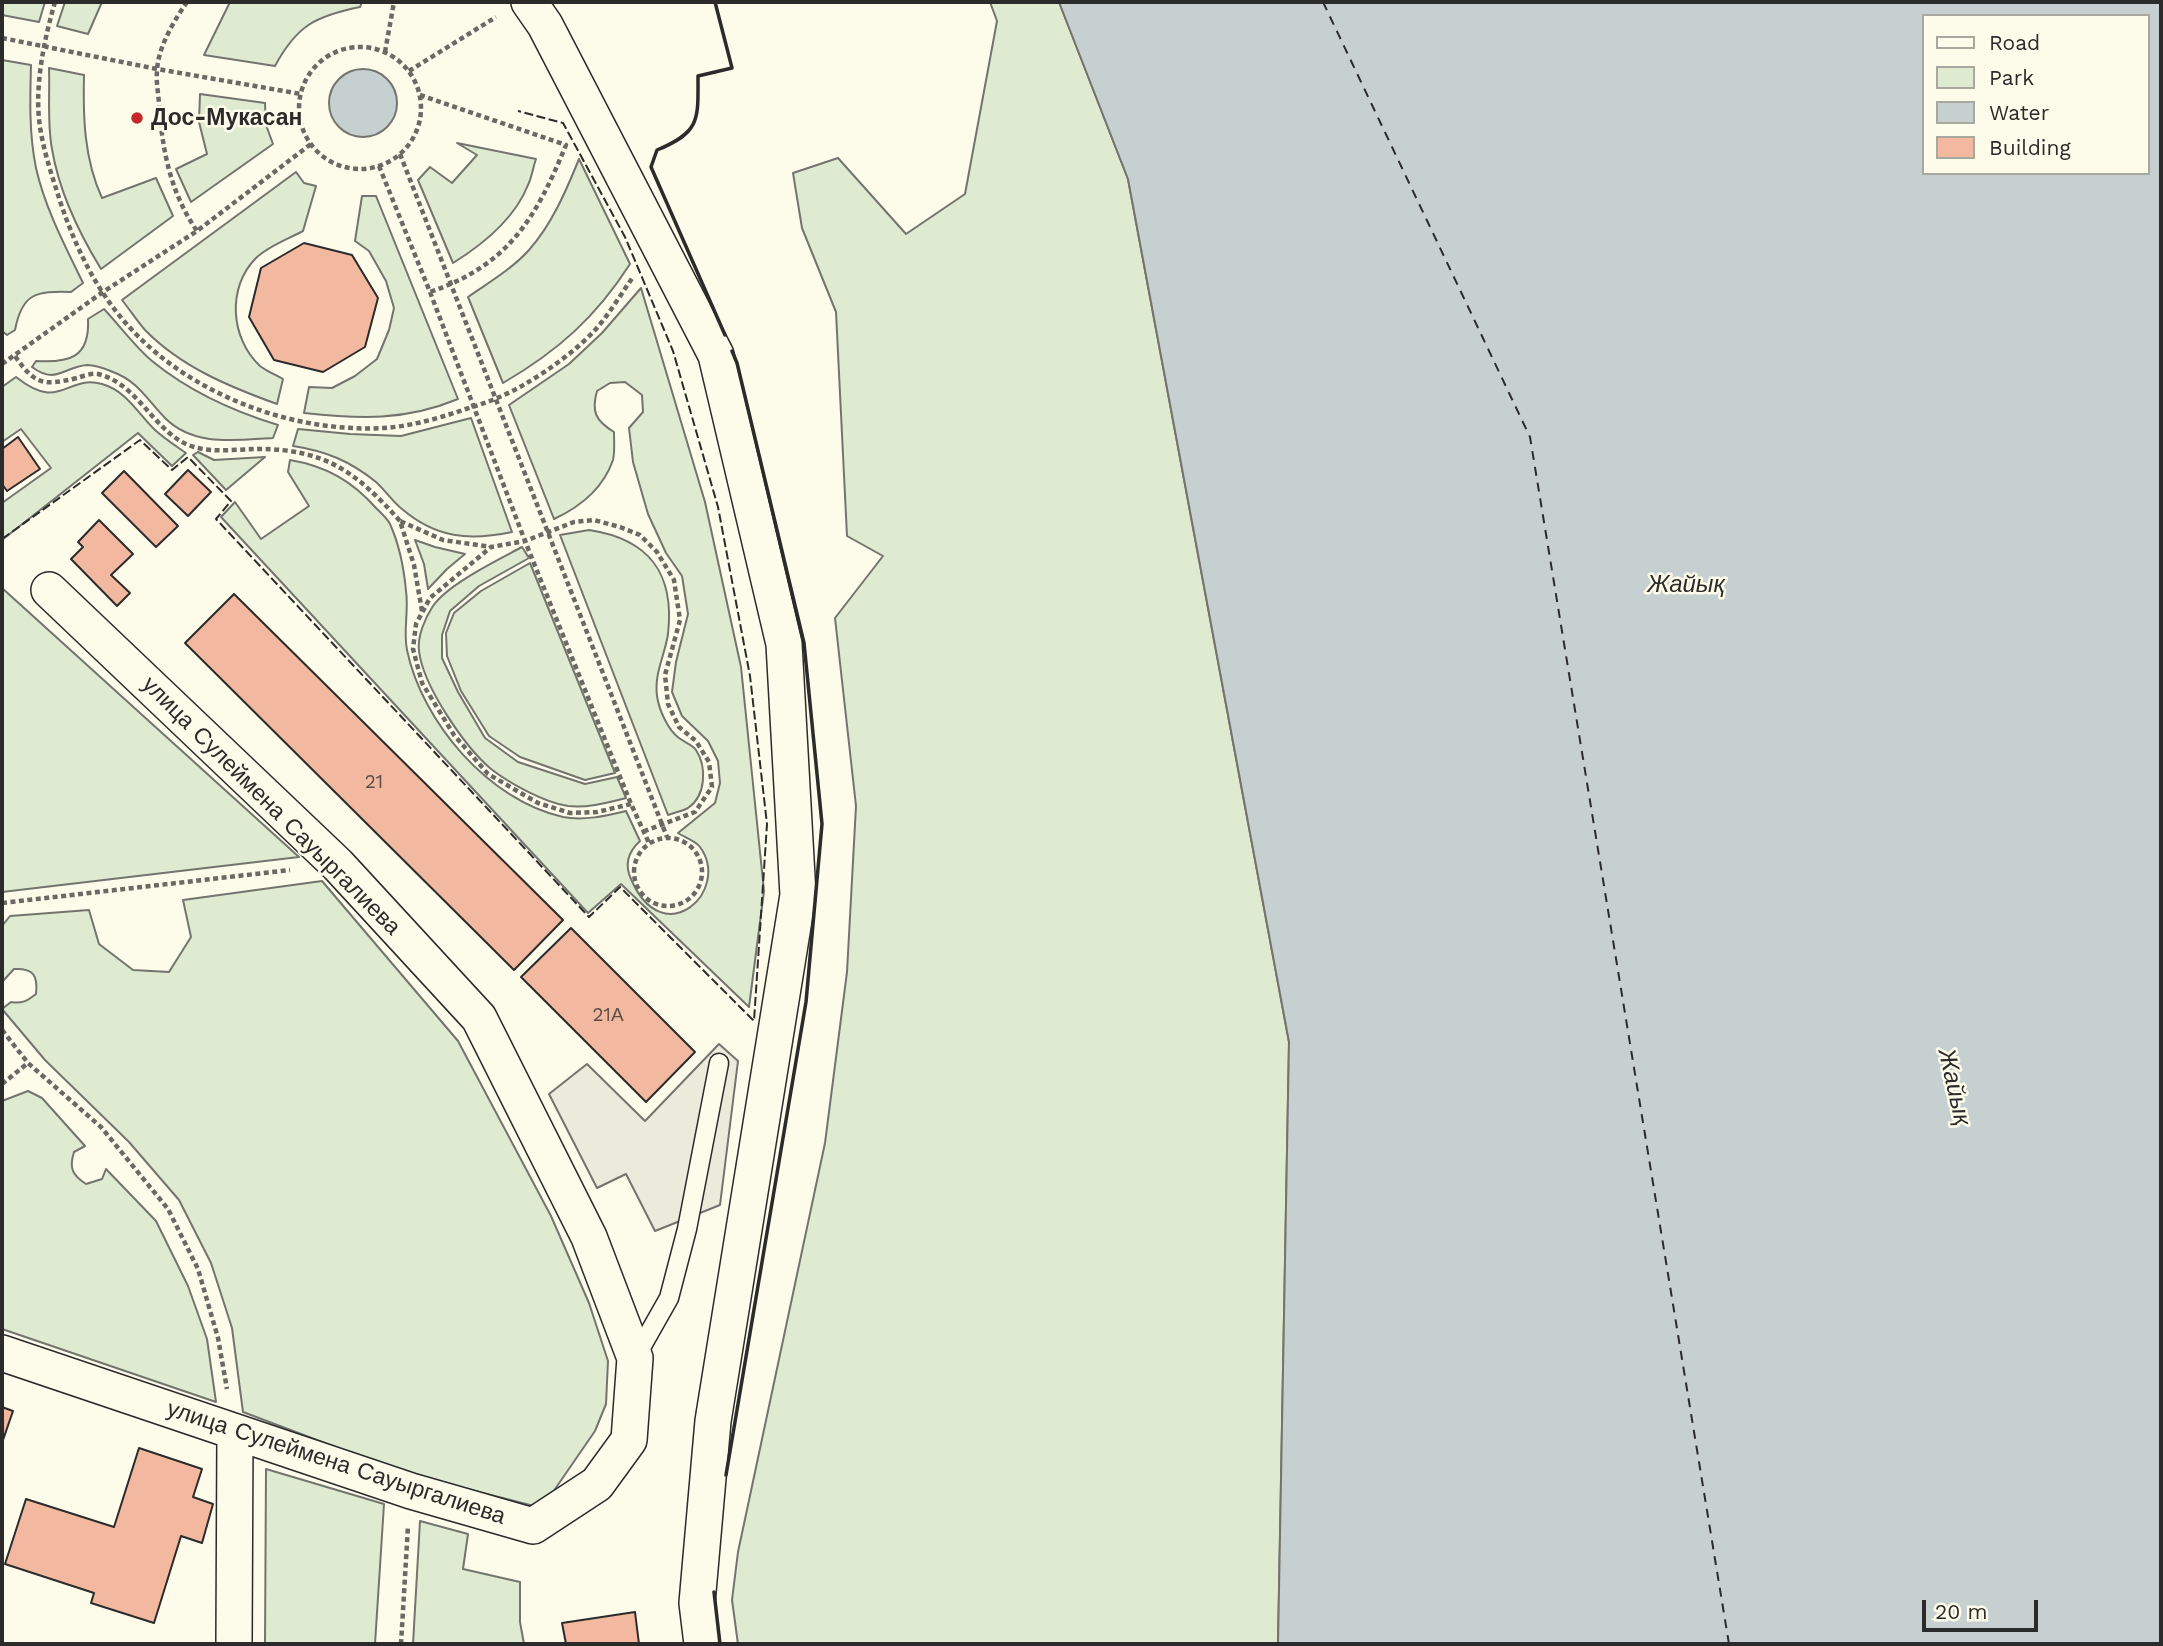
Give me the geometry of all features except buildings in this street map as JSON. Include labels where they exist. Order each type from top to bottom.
[{"type":"street","points":[[514,9],[545,25],[716,355],[784,644],[799,895],[713,1421],[697,1603],[702,1644]]},
{"type":"street","name":"улица Сулеймена Сауыргалиева","points":[[2,1353],[411,1491],[533,1526],[597,1484],[629,1440],[635,1357],[589,1237],[479,1018],[338,865],[49,590]]},
{"type":"street","points":[[234,1644],[235,1432]]},
{"type":"lane","points":[[635,1357],[669,1298],[687,1229],[719,1063]]},
{"type":"path","points":[[55,2],[43,45],[40,125],[50,170],[81,257],[103,292],[134,332],[178,369],[216,392],[291,420],[341,428],[386,428],[434,420],[524,385],[595,329],[634,276]]},
{"type":"path","points":[[187,2],[166,39],[157,69],[164,153],[173,188],[186,216],[197,231]]},
{"type":"path","points":[[385,52],[394,2]]},
{"type":"path","points":[[409,71],[514,9]]},
{"type":"path","points":[[2,38],[300,94]]},
{"type":"path","points":[[366,46],[385,52],[409,71],[420,95],[421,115],[416,133],[391,162],[353,169],[335,164],[311,144],[299,121],[300,94],[314,66],[329,54],[347,47],[366,46]]},
{"type":"path","points":[[420,95],[566,145],[547,190],[530,220],[507,246],[480,268],[451,285],[430,292]]},
{"type":"path","points":[[2,364],[103,292],[197,231],[311,144]]},
{"type":"path","points":[[400,154],[667,837]]},
{"type":"path","points":[[379,166],[430,292],[524,541],[642,832],[649,843]]},
{"type":"path","points":[[15,356],[28,375],[47,384],[95,373],[123,384],[174,436],[194,447],[221,450],[282,449],[312,455],[340,466],[373,490],[400,522],[414,565],[423,612]]},
{"type":"path","points":[[400,522],[443,540],[491,547],[524,541],[574,522],[594,520],[640,536],[657,552],[674,580],[680,620],[665,675],[668,704],[679,727],[696,741],[709,762],[712,787],[695,813],[642,832]]},
{"type":"path","points":[[491,547],[430,598],[416,624],[413,649],[422,683],[454,735],[488,774],[538,803],[570,813],[597,812],[631,804]]},
{"type":"path","points":[[667,837],[692,847],[699,858],[702,871],[692,896],[681,903],[668,906],[655,903],[644,896],[636,885],[634,872],[636,859],[649,843],[667,837]]},
{"type":"path","points":[[2,903],[338,865]]},
{"type":"path","points":[[2,1030],[28,1063],[101,1127],[168,1209],[201,1280],[218,1338],[235,1432]]},
{"type":"path","points":[[2,1084],[28,1063]]},
{"type":"path","points":[[401,1644],[411,1491]]},
{"type":"green space","points":[[2,2],[45,2],[39,22],[2,15]]},
{"type":"green space","points":[[65,2],[102,2],[88,34],[57,26]]},
{"type":"green space","points":[[230,2],[362,2],[360,7],[331,14],[309,24],[291,41],[275,66],[204,55]]},
{"type":"green space","points":[[990,2],[1059,2],[1128,179],[1289,1042],[1278,1644],[738,1644],[732,1600],[738,1552],[825,1143],[847,972],[856,806],[835,618],[883,556],[847,536],[836,312],[802,228],[793,173],[838,158],[906,234],[965,194],[997,21]]},
{"type":"green space","points":[[2,60],[31,65],[31,130],[36,168],[50,212],[83,283],[71,292],[48,292],[32,297],[22,308],[15,330],[7,335],[2,331]]},
{"type":"green space","points":[[49,68],[84,75],[88,153],[102,198],[156,178],[173,216],[101,269],[71,212],[55,165],[50,129]]},
{"type":"green space","points":[[200,94],[265,103],[266,125],[273,144],[191,202],[176,169],[207,154],[199,122]]},
{"type":"green space","points":[[457,143],[536,159],[529,182],[515,209],[486,239],[453,263],[418,180],[430,167],[452,183],[477,155]]},
{"type":"green space","points":[[579,159],[630,264],[589,317],[558,345],[503,383],[468,297],[500,275],[529,250],[558,207]]},
{"type":"green space","points":[[296,172],[304,183],[316,186],[303,231],[272,246],[256,258],[240,283],[237,298],[238,327],[250,355],[262,368],[283,379],[277,404],[207,375],[174,355],[145,330],[122,300]]},
{"type":"green space","points":[[362,196],[376,196],[458,399],[401,415],[363,417],[304,413],[309,387],[332,388],[355,376],[377,359],[389,330],[394,308],[386,281],[369,251],[355,241]]},
{"type":"green space","points":[[641,288],[705,502],[741,667],[764,891],[749,1007],[621,884],[588,913],[221,517],[235,502],[261,539],[309,506],[288,472],[290,460],[327,471],[358,490],[390,524],[401,557],[407,598],[407,650],[415,677],[427,704],[462,754],[509,794],[535,808],[563,817],[578,818],[626,811],[640,841],[630,854],[628,868],[644,901],[660,912],[675,913],[690,908],[701,896],[707,881],[708,864],[700,847],[678,833],[715,803],[720,783],[718,761],[708,741],[682,716],[672,692],[676,662],[688,614],[682,576],[666,553],[648,514],[633,462],[629,428],[643,412],[642,395],[625,382],[610,383],[597,391],[596,415],[614,432],[613,460],[603,480],[590,496],[554,519],[509,405],[569,364],[602,333]]},
{"type":"green space","points":[[104,309],[146,355],[181,382],[228,407],[278,425],[273,438],[202,438],[176,427],[136,386],[122,376],[87,365],[54,375],[47,375],[32,367],[36,361],[58,361],[75,355],[85,342],[88,319]]},
{"type":"green space","points":[[16,377],[43,392],[90,382],[111,387],[125,397],[155,430],[186,453],[172,466],[138,433],[2,540],[2,503],[51,468],[21,429],[2,442],[2,387]]},
{"type":"green space","points":[[471,418],[512,532],[467,536],[454,535],[427,526],[398,506],[376,482],[357,468],[327,454],[293,446],[298,429],[401,436]]},
{"type":"green space","points":[[198,452],[214,460],[265,457],[226,490],[193,455]]},
{"type":"green space","points":[[589,530],[628,541],[642,551],[654,562],[667,593],[668,634],[657,680],[658,701],[671,730],[696,750],[703,773],[701,789],[694,803],[668,815],[560,535]]},
{"type":"green space","points":[[415,540],[465,554],[428,589],[424,564]]},
{"type":"green space","points":[[522,547],[529,558],[479,586],[450,611],[442,635],[442,658],[485,738],[518,762],[585,784],[617,777],[626,798],[590,806],[568,806],[538,797],[507,780],[491,769],[469,746],[428,681],[422,665],[419,640],[433,606],[461,581]]},
{"type":"green space","points":[[530,563],[615,773],[585,780],[520,757],[489,736],[461,691],[447,656],[446,633],[454,613],[481,591]]},
{"type":"green space","points":[[2,588],[299,857],[2,892]]},
{"type":"green space","points":[[322,881],[458,1041],[551,1216],[589,1303],[608,1361],[606,1404],[595,1431],[542,1508],[404,1473],[243,1412],[232,1328],[211,1263],[179,1200],[129,1142],[45,1060],[2,1009],[11,1002],[18,1003],[36,994],[35,978],[26,970],[14,969],[2,982],[2,926],[10,916],[89,910],[99,944],[133,970],[169,972],[191,937],[183,900]]},
{"type":"green space","points":[[28,1091],[42,1098],[85,1146],[74,1152],[72,1167],[78,1177],[86,1184],[102,1179],[106,1169],[156,1221],[188,1286],[207,1339],[216,1402],[2,1329],[2,1101]]},
{"type":"green space","points":[[266,1469],[384,1504],[375,1644],[265,1644]]},
{"type":"green space","points":[[420,1521],[468,1534],[463,1569],[520,1582],[520,1622],[524,1644],[413,1644]]},
{"type":"shaded area","points":[[719,1044],[738,1061],[720,1205],[655,1231],[626,1174],[597,1188],[549,1094],[587,1064],[645,1121]]},
{"type":"water","name":"Жайық","points":[[1059,2],[2161,2],[2161,1644],[1278,1644],[1289,1042],[1128,179]]},
{"type":"water","points":[[363,69],[376,72],[387,79],[394,90],[397,103],[394,116],[387,127],[376,134],[363,137],[350,134],[339,127],[332,116],[329,103],[332,90],[339,79],[350,72]]},
{"type":"ferry route","points":[[1323,2],[1530,437],[1729,1644]]},
{"type":"fence","points":[[2,539],[140,440],[172,470],[188,457],[231,501],[216,519],[589,917],[620,887],[754,1021],[767,824],[750,676],[718,507],[673,351],[625,237],[563,123],[518,111]]},
{"type":"wall","points":[[715,2],[732,68],[698,76],[698,103],[694,122],[682,137],[657,150],[651,167],[725,335]]},
{"type":"wall","points":[[726,1475],[806,1002],[822,824],[804,643],[732,351]]},
{"type":"wall","points":[[714,1592],[720,1644]]},
{"type":"place","name":"Дос-Мукасан","points":[[137,118]]}]
